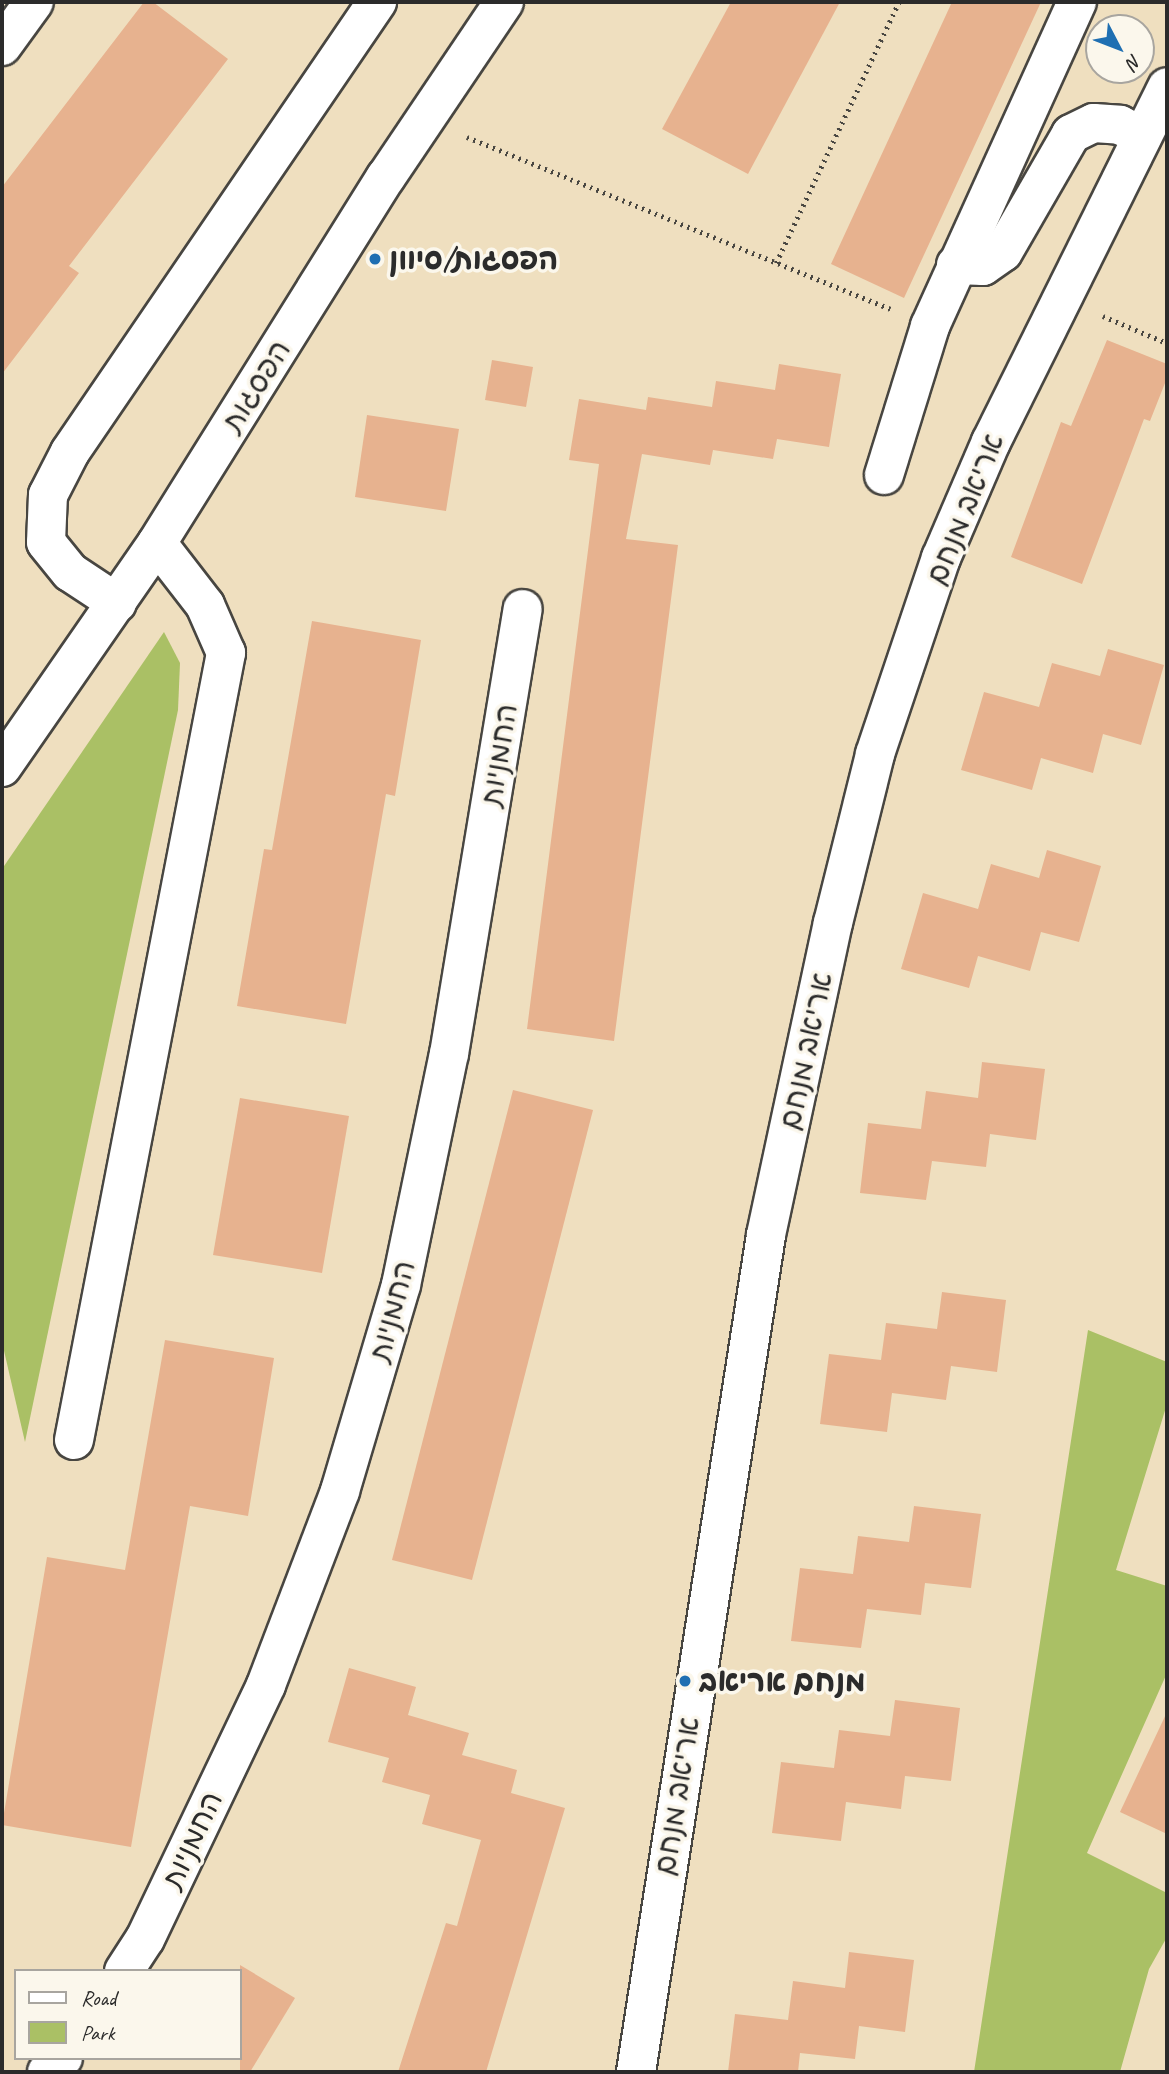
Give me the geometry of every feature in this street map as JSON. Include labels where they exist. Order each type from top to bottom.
[{"type":"street","points":[[2,46],[34,2]]},
{"type":"street","points":[[117,603],[70,572],[46,542],[48,495],[71,452],[377,2]]},
{"type":"street","name":"הפסגות","points":[[2,767],[157,543],[425,120],[504,2]]},
{"type":"street","points":[[884,475],[930,326],[1077,2]]},
{"type":"street","name":"אריאב מנחם","points":[[636,2072],[766,1235],[833,923],[875,754],[942,558],[990,442],[1167,87]]},
{"type":"street","points":[[956,265],[983,266],[1003,252],[1071,134],[1094,122],[1119,125],[1142,136]]},
{"type":"street","points":[[74,1440],[226,653],[205,605],[157,543]]},
{"type":"street","name":"החמניות","points":[[125,1969],[145,1939],[265,1685],[340,1491],[401,1285],[449,1054],[523,609]]},
{"type":"street","points":[[47,2072],[61,2060]]},
{"type":"path","points":[[776,263],[899,2]]},
{"type":"path","points":[[425,120],[930,326]]},
{"type":"path","points":[[1060,298],[1167,344]]},
{"type":"green space","points":[[164,632],[180,663],[178,710],[25,1442],[2,1342],[2,869]]},
{"type":"green space","points":[[1088,1330],[1167,1362],[1167,1404],[1116,1570],[1167,1586],[1167,1673],[1087,1853],[1167,1893],[1167,1937],[1149,1969],[1120,2072],[974,2072]]},
{"type":"building","points":[[144,2],[153,2],[228,59],[69,266],[79,273],[2,374],[2,187]]},
{"type":"building","points":[[731,2],[840,2],[748,174],[662,129]]},
{"type":"building","points":[[952,2],[1041,2],[904,298],[831,264]]},
{"type":"building","points":[[1107,340],[1167,364],[1167,378],[1150,421],[1144,419],[1082,584],[1011,557],[1061,422],[1071,426]]},
{"type":"building","points":[[492,360],[533,367],[526,407],[485,400]]},
{"type":"building","points":[[779,364],[841,374],[829,447],[777,439],[773,459],[713,450],[710,465],[642,454],[626,539],[678,545],[614,1041],[527,1029],[599,464],[569,460],[579,399],[646,410],[648,397],[712,407],[716,381],[775,390]]},
{"type":"building","points":[[367,415],[459,429],[446,511],[355,497]]},
{"type":"building","points":[[312,621],[421,640],[395,796],[386,794],[346,1024],[237,1006],[264,849],[272,850]]},
{"type":"building","points":[[1108,649],[1164,665],[1141,745],[1103,734],[1093,773],[1041,758],[1032,790],[961,770],[984,692],[1039,707],[1052,663],[1100,676]]},
{"type":"building","points":[[1047,850],[1101,866],[1079,942],[1041,932],[1030,971],[978,956],[969,988],[901,969],[923,893],[978,909],[991,864],[1039,878]]},
{"type":"building","points":[[982,1062],[1045,1069],[1036,1140],[990,1134],[986,1167],[932,1161],[926,1200],[860,1193],[868,1123],[921,1129],[926,1091],[978,1098]]},
{"type":"building","points":[[513,1090],[593,1110],[472,1580],[392,1560]]},
{"type":"building","points":[[240,1098],[349,1116],[322,1273],[213,1255]]},
{"type":"building","points":[[942,1292],[1006,1300],[997,1372],[951,1366],[946,1400],[892,1393],[887,1432],[820,1424],[829,1354],[881,1360],[886,1323],[937,1329]]},
{"type":"building","points":[[165,1340],[274,1358],[248,1516],[190,1506],[131,1847],[2,1825],[47,1557],[125,1570]]},
{"type":"building","points":[[914,1506],[981,1514],[971,1588],[925,1583],[921,1615],[867,1609],[861,1648],[791,1641],[800,1568],[853,1574],[858,1536],[909,1542]]},
{"type":"building","points":[[349,1668],[416,1687],[408,1715],[469,1733],[462,1755],[517,1770],[511,1793],[565,1808],[486,2072],[398,2072],[446,1923],[457,1926],[481,1840],[422,1824],[430,1795],[382,1782],[389,1758],[328,1742]]},
{"type":"building","points":[[895,1700],[960,1708],[951,1781],[905,1776],[901,1809],[846,1802],[841,1841],[772,1833],[781,1762],[834,1768],[839,1730],[890,1736]]},
{"type":"building","points":[[1167,1712],[1167,1834],[1120,1812]]},
{"type":"building","points":[[849,1952],[914,1960],[905,2032],[859,2026],[855,2059],[800,2053],[798,2072],[728,2072],[735,2014],[788,2020],[793,1981],[845,1988]]},
{"type":"building","points":[[240,1965],[295,1998],[250,2072],[240,2072]]},
{"type":"place","name":"הפסגות/סיוון","points":[[375,259]]},
{"type":"place","name":"מנחם אריאב","points":[[685,1681]]}]
